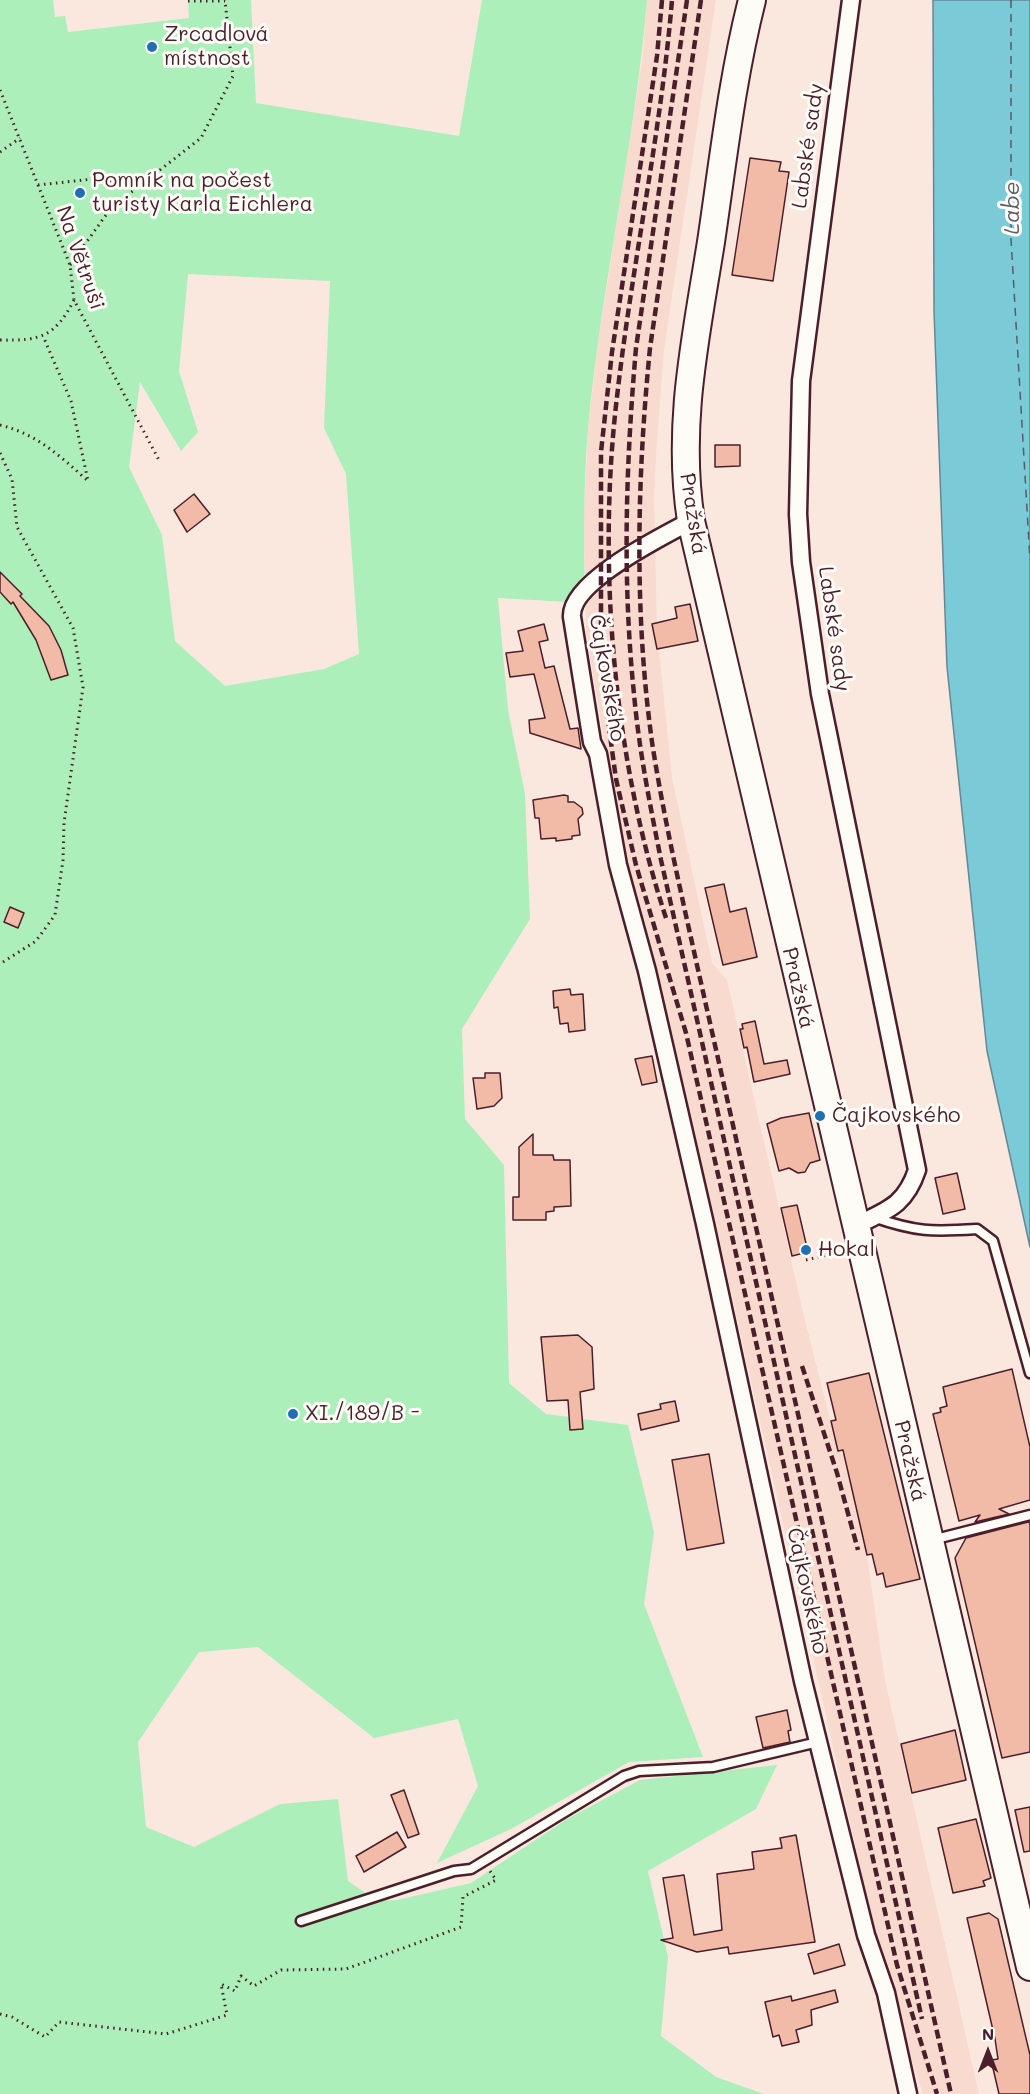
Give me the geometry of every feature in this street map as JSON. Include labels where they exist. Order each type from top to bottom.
[{"type":"main road","name":"Pražská","points":[[752,0],[736,70],[685,414],[686,486],[691,521],[862,1230],[929,1541],[1030,1967]]},
{"type":"street","name":"Labské sady","points":[[851,0],[801,381],[798,514],[801,562],[820,694],[917,1170],[910,1191],[896,1206],[862,1230]]},
{"type":"street","name":"Čajkovského","points":[[691,521],[650,542],[592,583],[576,598],[572,617],[592,742],[598,754],[618,865],[641,943],[818,1742],[866,1935],[886,1993],[908,2094]]},
{"type":"lane","points":[[862,1230],[908,1229],[930,1232],[977,1229],[993,1241],[1030,1372]]},
{"type":"lane","points":[[929,1541],[1030,1515]]},
{"type":"lane","points":[[301,1921],[454,1871],[471,1869],[624,1776],[639,1771],[714,1767],[818,1742]]},
{"type":"path","points":[[70,265],[111,208],[201,138],[233,76],[225,0],[188,1]]},
{"type":"path","name":"Na Větruši","points":[[0,90],[70,265],[74,300],[160,462]]},
{"type":"path","points":[[0,152],[20,138]]},
{"type":"path","points":[[39,185],[93,179],[141,185]]},
{"type":"path","points":[[0,340],[44,336],[62,322],[74,300]]},
{"type":"path","points":[[0,424],[21,430],[48,445],[88,481],[72,401],[44,336]]},
{"type":"path","points":[[0,453],[12,479],[17,527],[73,628],[83,687],[64,824],[63,860],[55,915],[36,941],[0,964]]},
{"type":"path","points":[[806,1260],[862,1230]]},
{"type":"path","points":[[0,2014],[12,2017],[45,2037],[58,2022],[166,2034],[176,2031],[227,2014],[221,1984],[235,1991],[241,1976],[254,1986],[281,1970],[346,1969],[461,1927],[463,1897],[496,1880],[484,1861]]},
{"type":"shaded area","points":[[647,0],[716,0],[664,350],[657,439],[654,498],[657,631],[672,778],[712,963],[727,980],[802,1308],[838,1451],[844,1455],[867,1555],[885,1680],[979,2094],[923,2094],[886,1983],[710,1198],[663,1001],[625,866],[586,631],[584,511],[588,430],[597,350],[643,55]]},
{"type":"green space","points":[[0,0],[53,0],[55,17],[65,16],[68,32],[189,18],[188,0],[251,0],[256,103],[459,136],[482,0],[647,0],[635,108],[601,321],[588,429],[584,538],[585,603],[498,598],[508,710],[525,794],[530,919],[462,1029],[465,1119],[504,1165],[509,1383],[546,1414],[628,1425],[654,1532],[644,1604],[703,1757],[629,1762],[511,1829],[437,1863],[478,1786],[458,1719],[374,1738],[258,1647],[199,1652],[138,1742],[146,1827],[194,1847],[280,1804],[338,1799],[348,1881],[377,1901],[397,1900],[471,1883],[567,1819],[640,1780],[777,1765],[756,1809],[648,1871],[668,1957],[661,2036],[716,2077],[764,2094],[0,2094]],"holes":[[[188,274],[330,281],[324,428],[346,474],[359,654],[324,669],[225,686],[175,641],[162,535],[129,467],[140,382],[181,451],[198,432],[179,371]]]},
{"type":"water","name":"Labe","points":[[933,0],[1030,0],[1030,1247],[987,1051],[947,667],[934,311]]},
{"type":"building","points":[[750,158],[781,162],[779,171],[789,172],[773,281],[732,275]]},
{"type":"building","points":[[715,445],[740,445],[740,466],[715,467]]},
{"type":"building","points":[[194,494],[210,514],[187,532],[174,510]]},
{"type":"building","points":[[0,572],[49,626],[61,650],[68,675],[51,680],[36,640],[13,602],[11,604],[0,592]]},
{"type":"building","points":[[690,604],[698,641],[657,649],[652,624],[677,618],[675,607]]},
{"type":"building","points":[[544,624],[548,640],[539,642],[545,668],[554,666],[570,729],[578,728],[581,749],[530,733],[529,720],[545,718],[534,674],[510,677],[506,653],[523,651],[518,631]]},
{"type":"building","points":[[568,796],[568,802],[574,802],[582,808],[583,814],[578,819],[580,835],[572,836],[572,839],[556,841],[556,838],[541,839],[539,818],[535,818],[533,800]]},
{"type":"building","points":[[724,884],[730,912],[746,908],[757,957],[723,965],[705,888]]},
{"type":"building","points":[[10,907],[24,913],[18,928],[4,922]]},
{"type":"building","points":[[570,989],[571,995],[583,994],[585,1030],[569,1032],[568,1023],[560,1024],[558,1007],[554,1008],[553,991]]},
{"type":"building","points":[[755,1021],[764,1064],[787,1060],[790,1074],[754,1082],[747,1047],[744,1048],[740,1029],[743,1029],[742,1024]]},
{"type":"building","points":[[652,1056],[657,1082],[642,1085],[635,1059]]},
{"type":"building","points":[[485,1073],[500,1073],[502,1098],[494,1106],[477,1109],[473,1078],[485,1078]]},
{"type":"building","points":[[809,1113],[820,1160],[810,1163],[805,1172],[798,1173],[789,1168],[779,1171],[767,1124],[781,1118]]},
{"type":"building","points":[[533,1134],[533,1155],[553,1155],[554,1160],[570,1160],[571,1206],[554,1207],[554,1211],[546,1212],[546,1220],[513,1220],[513,1197],[519,1197],[519,1147]]},
{"type":"building","points":[[957,1173],[965,1209],[943,1214],[935,1178]]},
{"type":"building","points":[[797,1205],[808,1252],[792,1256],[781,1208]]},
{"type":"building","points":[[578,1335],[592,1347],[594,1389],[580,1392],[583,1429],[570,1430],[568,1400],[547,1401],[541,1337]]},
{"type":"building","points":[[1012,1369],[1030,1447],[1030,1500],[999,1509],[1009,1514],[975,1522],[980,1515],[959,1521],[933,1414],[941,1412],[940,1408],[947,1406],[943,1387]]},
{"type":"building","points":[[869,1373],[920,1579],[886,1587],[883,1573],[877,1575],[872,1554],[867,1555],[843,1450],[838,1451],[831,1421],[836,1420],[827,1383]]},
{"type":"building","points":[[675,1401],[679,1421],[641,1430],[638,1414],[661,1409],[660,1404]]},
{"type":"building","points":[[709,1454],[724,1543],[687,1550],[672,1460]]},
{"type":"building","points":[[1030,1523],[1030,1752],[1002,1758],[955,1558],[966,1538]]},
{"type":"building","points":[[787,1710],[791,1730],[788,1731],[790,1742],[763,1748],[756,1717]]},
{"type":"building","points":[[955,1730],[966,1780],[912,1793],[901,1744]]},
{"type":"building","points":[[404,1790],[419,1834],[408,1838],[391,1795]]},
{"type":"building","points":[[1030,1807],[1030,1851],[1024,1852],[1015,1810]]},
{"type":"building","points":[[976,1819],[991,1878],[983,1881],[985,1886],[953,1893],[938,1828]]},
{"type":"building","points":[[397,1832],[406,1847],[364,1872],[356,1856]]},
{"type":"building","points":[[796,1835],[815,1942],[729,1954],[728,1947],[697,1952],[661,1940],[673,1938],[663,1878],[684,1875],[694,1935],[722,1930],[717,1874],[754,1869],[752,1852],[782,1848],[780,1838]]},
{"type":"building","points":[[989,1913],[998,1919],[1030,2055],[1030,2094],[999,2094],[991,2060],[998,2059],[995,2039],[967,1918]]},
{"type":"building","points":[[839,1944],[845,1965],[814,1974],[808,1954]]},
{"type":"building","points":[[835,1990],[838,2002],[811,2010],[812,2025],[796,2030],[799,2042],[782,2046],[779,2035],[773,2037],[765,2002],[791,1996],[792,2001]]},
{"type":"ferry route","points":[[1011,0],[1011,239],[1030,560]]},
{"type":"railway","points":[[662,0],[657,56],[612,352],[601,452],[601,631],[609,728],[616,779],[636,865],[686,1033],[897,1965],[937,2094]]},
{"type":"railway","points":[[666,918],[633,792],[622,726],[614,660],[609,526],[611,461],[617,397],[661,99],[672,0]]},
{"type":"railway","points":[[687,0],[636,348],[627,521],[630,651],[636,715],[661,860],[922,2019]]},
{"type":"railway","points":[[701,0],[650,348],[642,447],[639,545],[646,693],[657,771],[686,916],[951,2094]]},
{"type":"railway","points":[[802,1366],[837,1473],[858,1550]]},
{"type":"place","name":"Zrcadlová místnost","points":[[152,47]]},
{"type":"place","name":"Pomník na počest turisty Karla Eichlera","points":[[80,193]]},
{"type":"place","name":"Čajkovského","points":[[820,1116]]},
{"type":"place","name":"Hokal","points":[[806,1250]]},
{"type":"place","name":"XI./189/B -","points":[[293,1414]]}]
